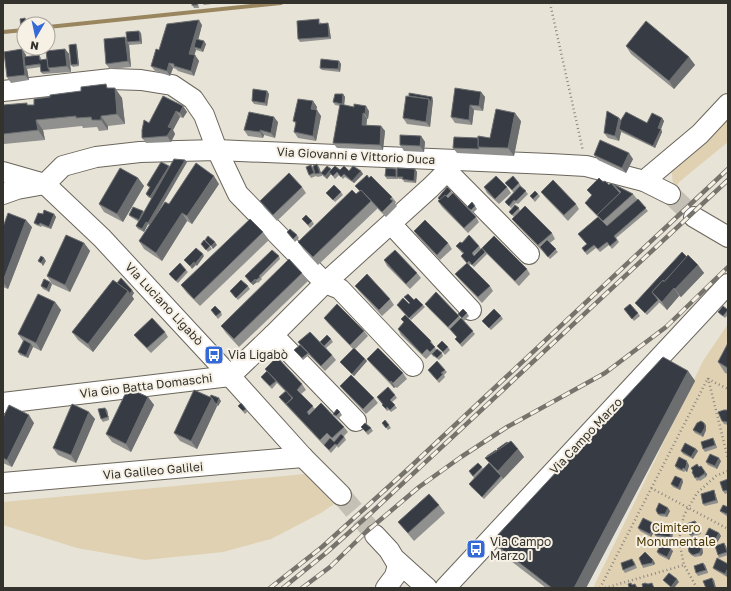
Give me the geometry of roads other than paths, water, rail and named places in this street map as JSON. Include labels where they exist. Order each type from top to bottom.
[{"type":"street","points":[[3,91],[111,79],[141,80],[172,85],[193,99],[204,115],[217,150],[238,194],[325,283],[340,289],[413,366]]},
{"type":"street","points":[[644,181],[700,134],[728,104]]},
{"type":"street","name":"Via Giovanni e Vittorio Duca","points":[[45,184],[63,166],[96,156],[140,152],[217,150],[451,166],[550,164],[586,166],[644,181],[670,194]]},
{"type":"street","points":[[451,166],[528,254]]},
{"type":"street","name":"Via Gio Batta Domaschi","points":[[3,403],[230,376],[325,283],[391,224],[451,166]]},
{"type":"street","name":"Via Luciano Ligabò","points":[[3,172],[45,184],[102,238],[304,458],[341,495]]},
{"type":"street","points":[[3,194],[17,188],[45,184]]},
{"type":"street","points":[[694,217],[728,237]]},
{"type":"street","points":[[391,224],[471,310]]},
{"type":"street","name":"Via Campo Marzo","points":[[445,588],[728,284]]},
{"type":"street","points":[[273,335],[356,421]]},
{"type":"street","name":"Via Galileo Galilei","points":[[3,483],[304,458]]},
{"type":"street","points":[[375,534],[396,560],[427,588]]},
{"type":"street","points":[[386,588],[395,576],[398,565],[396,560]]},
{"type":"waterway","points":[[56,26],[281,3]]},
{"type":"waterway","points":[[3,32],[16,31]]},
{"type":"tunnel","points":[[670,194],[694,217]]},
{"type":"tunnel","points":[[341,495],[375,535]]},
{"type":"railway","points":[[270,588],[322,547],[407,470],[728,169]]},
{"type":"railway","points":[[283,588],[326,553],[372,512],[728,180]]},
{"type":"railway","points":[[302,588],[330,567],[366,532],[419,487],[461,457],[507,427],[605,373],[666,327],[728,267]]},
{"type":"place","name":"Via Ligabò","points":[[214,355]]},
{"type":"place","name":"Via Campo Marzo I","points":[[476,549]]},
{"type":"park label","name":"Cimitero Monumentale","points":[[676,535]]}]
